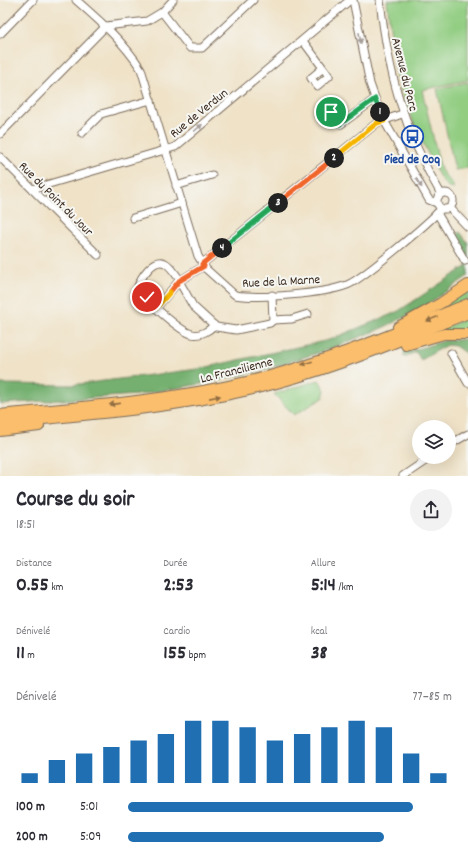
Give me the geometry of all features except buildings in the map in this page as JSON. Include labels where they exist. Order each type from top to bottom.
[{"type":"highway","points":[[345,357],[362,342],[394,329],[468,285]]},
{"type":"highway","name":"La Francilienne","points":[[0,415],[182,395],[247,381],[345,357],[389,336],[468,304]]},
{"type":"highway","name":"La Francilienne","points":[[0,423],[107,413],[183,402],[249,390],[468,314]]},
{"type":"highway","points":[[345,357],[358,361],[434,336],[453,333],[468,334]]},
{"type":"highway","points":[[0,431],[99,418],[107,413]]},
{"type":"street","points":[[0,34],[33,0]]},
{"type":"street","name":"Rue de la Marne","points":[[76,0],[106,26],[134,57],[141,69],[198,256],[203,265],[235,295],[272,295],[321,291],[348,285],[438,208]]},
{"type":"street","points":[[0,134],[106,26],[147,22],[162,12],[173,0]]},
{"type":"street","points":[[162,12],[190,48],[195,49],[202,48],[253,0]]},
{"type":"street","name":"Rue de Verdun","points":[[32,190],[166,151],[180,143],[350,0]]},
{"type":"street","points":[[353,0],[366,65],[375,99],[384,121],[429,200],[438,208],[465,261]]},
{"type":"street","name":"Avenue du Parc","points":[[380,0],[385,44],[402,114],[441,194]]},
{"type":"street","points":[[303,41],[323,68]]},
{"type":"street","points":[[331,112],[340,124],[375,99]]},
{"type":"street","points":[[82,133],[101,114],[151,100]]},
{"type":"street","points":[[156,308],[179,281],[203,265],[377,123],[402,114]]},
{"type":"street","name":"Rue du Point du Jour","points":[[0,157],[98,255]]},
{"type":"street","points":[[176,186],[212,175]]},
{"type":"street","points":[[438,208],[438,198],[441,194],[446,193],[452,198],[450,208]]},
{"type":"street","points":[[133,218],[182,203]]},
{"type":"street","points":[[438,208],[450,208],[468,228]]},
{"type":"street","points":[[214,325],[208,331],[193,335],[182,330],[156,308],[139,290],[139,284],[146,272],[155,264],[163,262],[179,281],[193,306],[214,325],[216,327],[236,330],[255,325],[266,325],[272,320],[292,319],[308,314]]},
{"type":"street","points":[[272,295],[272,320]]},
{"type":"street","points":[[451,354],[468,383]]},
{"type":"street","points":[[456,440],[466,434]]},
{"type":"street","points":[[403,476],[421,464]]},
{"type":"green space","points":[[387,0],[468,0],[468,80],[422,90],[441,170],[453,185],[453,189],[442,181],[403,98],[395,67]]},
{"type":"green space","points":[[468,82],[468,168],[455,170],[437,89]]},
{"type":"green space","points":[[460,232],[468,243],[468,276],[421,309],[378,330],[324,351],[267,369],[212,382],[137,395],[0,404],[0,384],[72,385],[198,369],[329,340],[397,312],[467,266],[454,235]]},
{"type":"green space","points":[[468,287],[468,299],[414,321]]},
{"type":"green space","points":[[468,318],[468,332],[432,333]]},
{"type":"green space","points":[[468,339],[468,355],[455,346],[447,345],[421,360],[416,352],[404,357],[404,353],[444,341]]},
{"type":"green space","points":[[319,380],[325,390],[323,398],[294,415],[274,394]]},
{"type":"place","name":"Pied de Coq","points":[[412,136]]},
{"type":"route","points":[[147,297],[156,308],[179,281],[204,266],[202,264],[377,123],[384,121],[375,99],[340,124],[331,112]]}]
